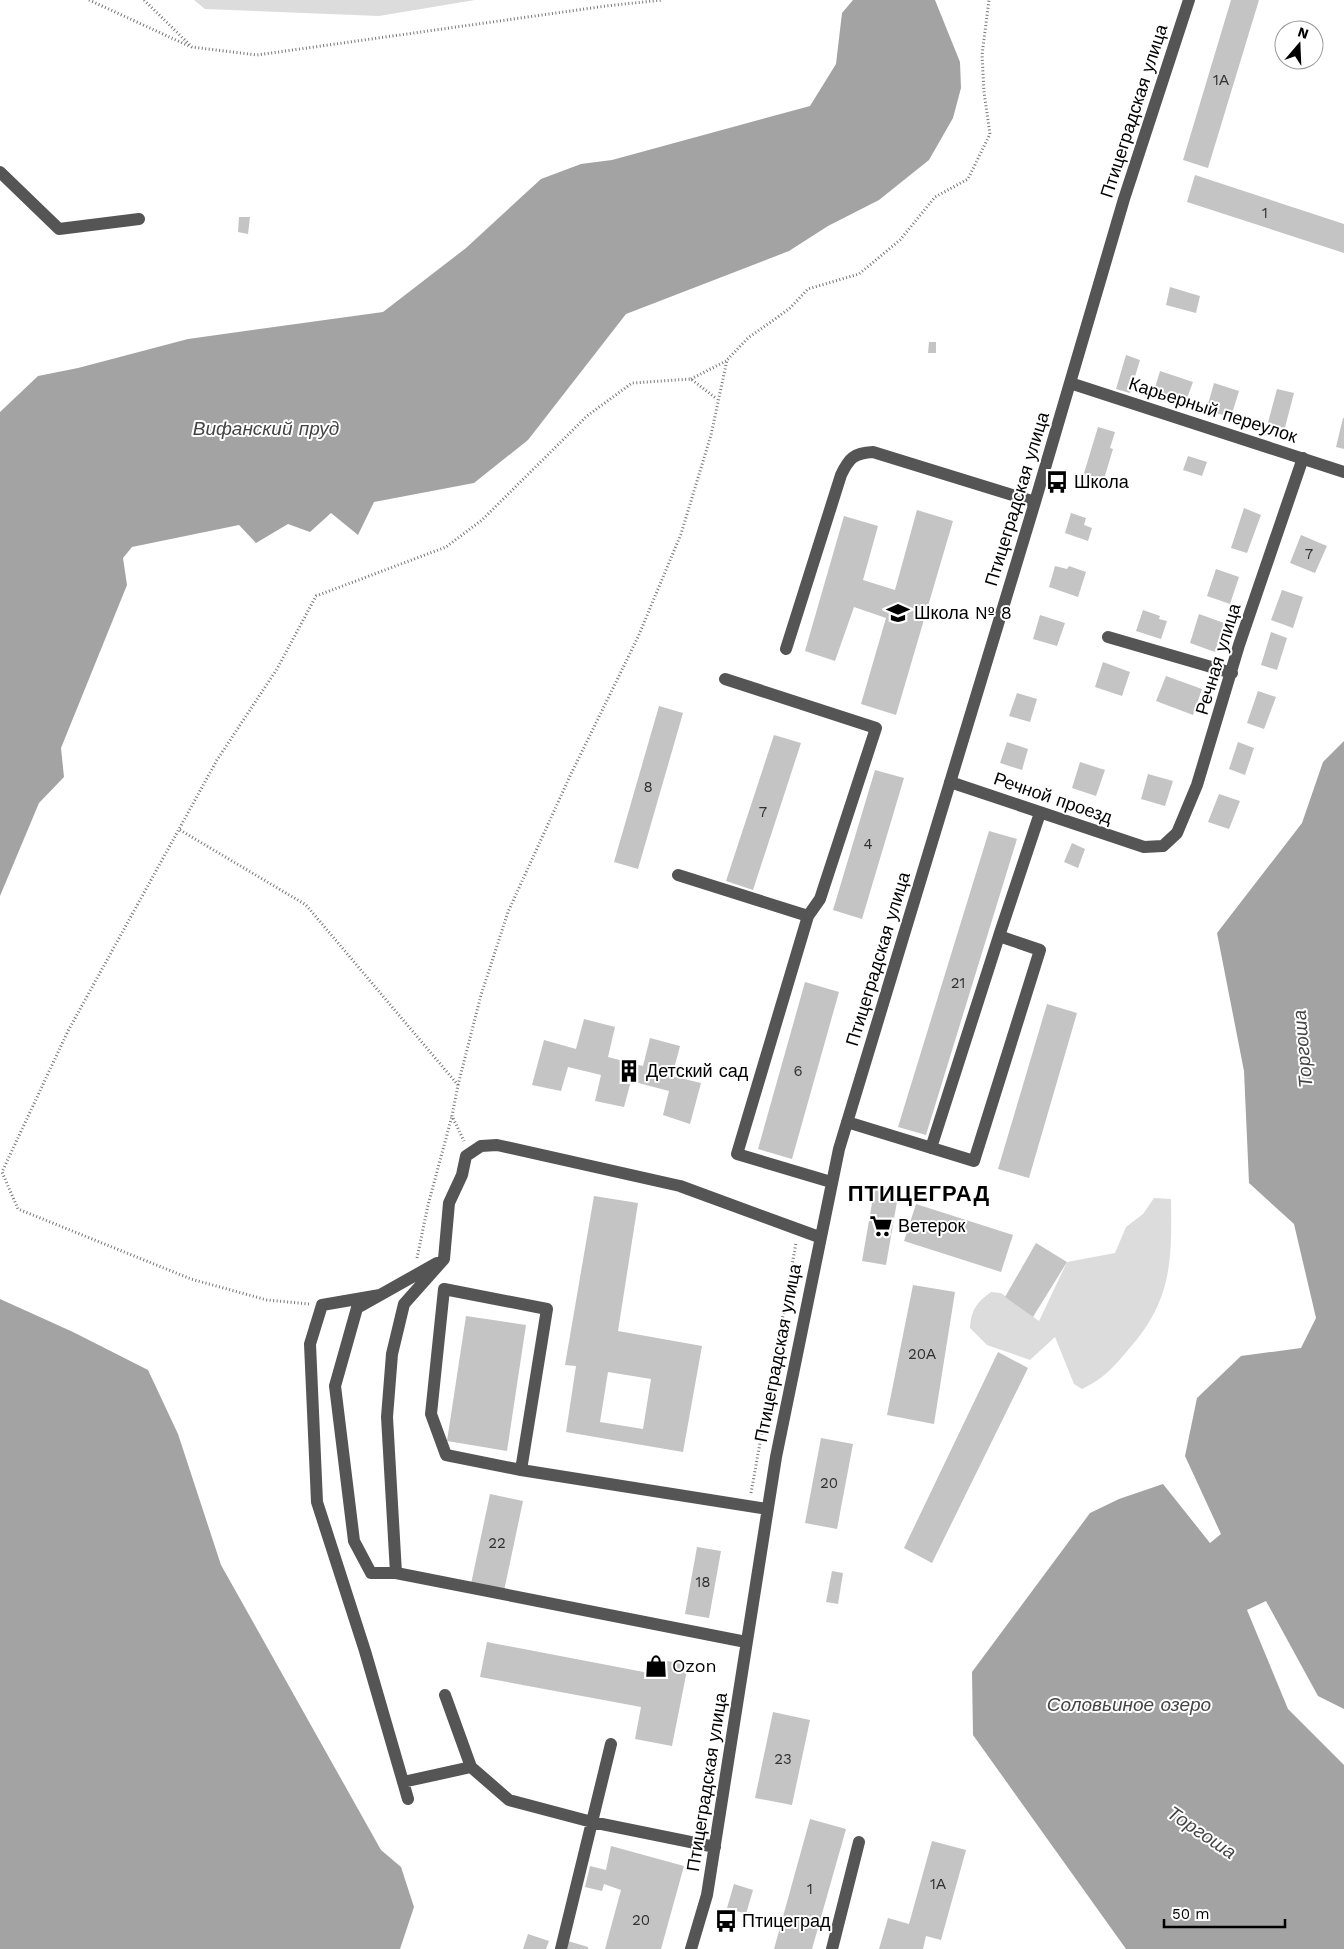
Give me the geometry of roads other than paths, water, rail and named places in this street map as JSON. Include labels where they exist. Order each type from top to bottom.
[{"type":"street","name":"Птицеградская улица","points":[[691,1949],[707,1895],[767,1508],[831,1182],[847,1122],[1035,502],[1124,199],[1189,0]]},
{"type":"street","points":[[0,172],[59,229],[139,219]]},
{"type":"street","name":"Карьерный переулок","points":[[1070,383],[1344,472]]},
{"type":"street","points":[[786,649],[841,475],[848,460],[858,453],[873,452],[1035,502]]},
{"type":"street","name":"Речная улица","points":[[1144,847],[1163,846],[1177,833],[1197,785],[1239,645],[1304,458]]},
{"type":"street","points":[[1108,637],[1232,672]]},
{"type":"street","points":[[725,679],[876,728],[820,899],[808,916],[737,1154],[831,1182]]},
{"type":"street","name":"Речной проезд","points":[[950,782],[1144,847]]},
{"type":"street","points":[[931,1148],[1040,812]]},
{"type":"street","points":[[678,875],[808,916]]},
{"type":"street","points":[[847,1122],[974,1161],[1040,950],[999,936]]},
{"type":"street","points":[[396,1573],[387,1417],[392,1354],[404,1304],[444,1259],[449,1203],[462,1175],[466,1156],[481,1146],[497,1146],[680,1186],[819,1237]]},
{"type":"street","points":[[444,1259],[357,1308],[335,1386],[354,1541],[370,1573],[396,1573],[746,1642]]},
{"type":"street","points":[[520,1470],[547,1309],[444,1290],[431,1414],[446,1455],[520,1470],[767,1508]]},
{"type":"street","points":[[380,1295],[322,1304],[310,1344],[317,1502],[365,1652],[408,1799]]},
{"type":"street","points":[[445,1695],[471,1767],[509,1800],[592,1822],[715,1847]]},
{"type":"street","points":[[561,1949],[611,1744]]},
{"type":"street","points":[[403,1782],[471,1767]]},
{"type":"street","points":[[832,1949],[859,1842]]},
{"type":"water","name":"Вифанский пруд","points":[[853,0],[935,0],[960,62],[961,88],[953,118],[929,160],[879,200],[828,226],[789,251],[626,314],[528,440],[474,483],[374,502],[358,535],[331,513],[310,532],[288,524],[256,543],[239,525],[132,547],[123,558],[127,585],[61,748],[64,777],[39,803],[0,896],[0,412],[38,376],[78,368],[188,339],[383,312],[466,248],[541,179],[581,164],[612,160],[810,106],[836,64],[842,13]]},
{"type":"water","name":"Соловьиное озеро","points":[[1344,741],[1344,1709],[1318,1696],[1266,1601],[1247,1610],[1288,1709],[1344,1765],[1344,1949],[1126,1949],[973,1735],[972,1672],[1090,1513],[1119,1499],[1163,1484],[1210,1543],[1221,1534],[1185,1456],[1197,1398],[1241,1356],[1301,1348],[1316,1318],[1294,1224],[1249,1183],[1244,1071],[1217,933],[1302,823],[1323,762]]},
{"type":"water","points":[[0,1299],[73,1332],[148,1370],[178,1434],[221,1565],[381,1850],[401,1867],[414,1907],[400,1949],[0,1949]]},
{"type":"place","name":"Школа","points":[[1057,482]]},
{"type":"place","name":"Школа № 8","points":[[898,613]]},
{"type":"place","name":"Детский сад","points":[[629,1071]]},
{"type":"place","name":"Ветерок","points":[[881,1226]]},
{"type":"place","name":"Ozon","points":[[656,1666]]},
{"type":"place","name":"Птицеград","points":[[726,1921]]},
{"type":"district","name":"ПТИЦЕГРАД","points":[[919,1193]]},
{"type":"water label","name":"Торгоша","points":[[1302,1049]]},
{"type":"water label","name":"Торгоша","points":[[1202,1832]]}]
